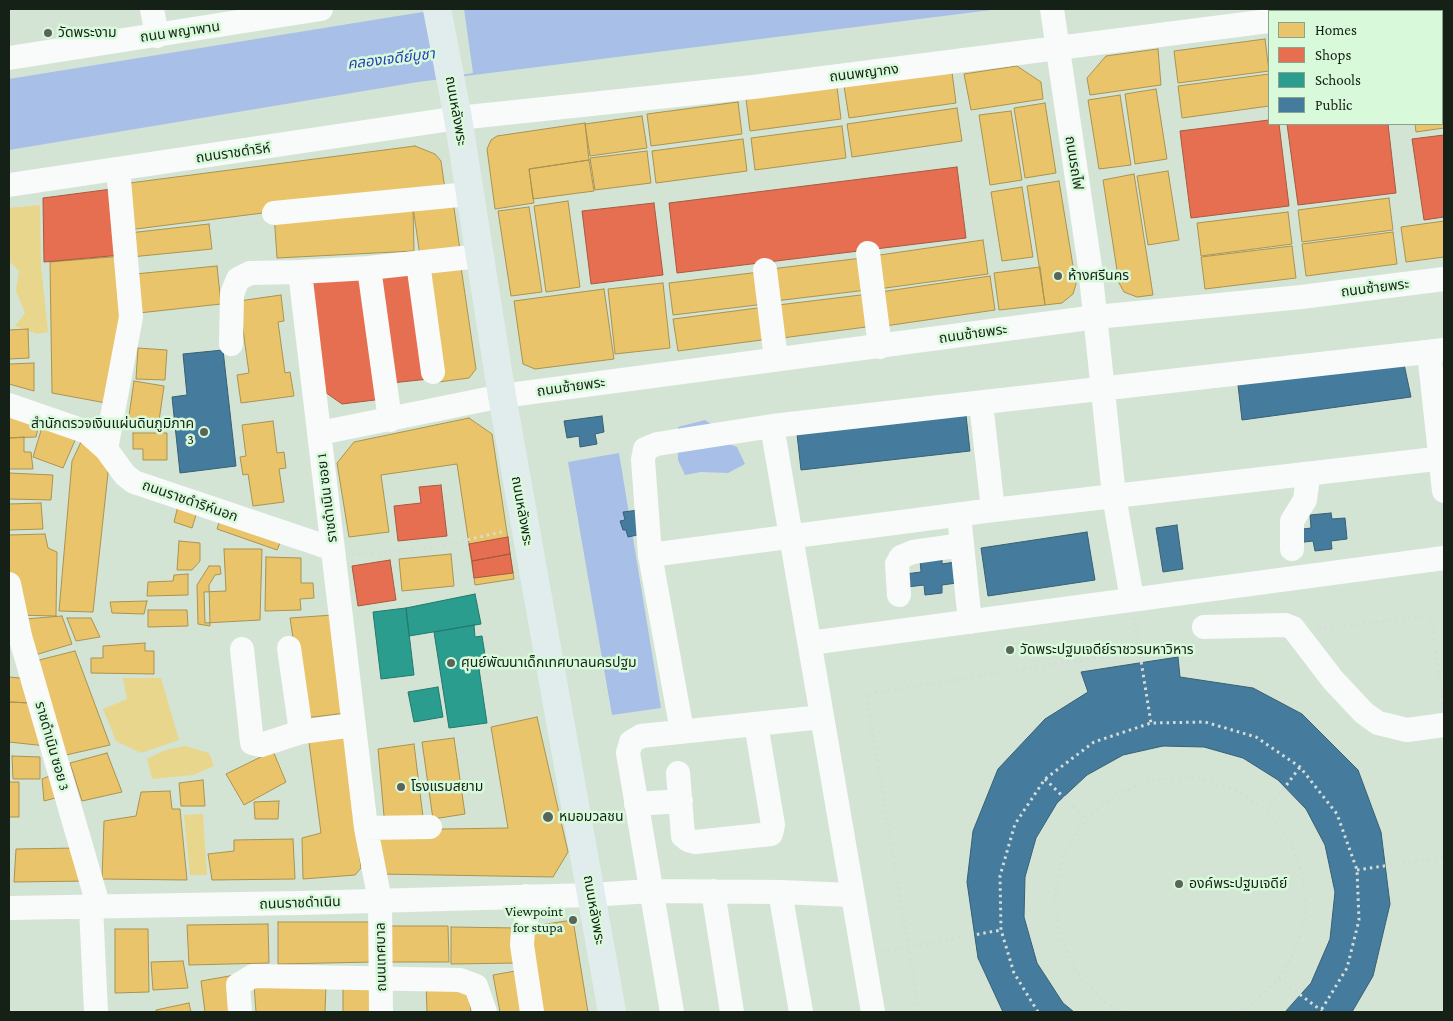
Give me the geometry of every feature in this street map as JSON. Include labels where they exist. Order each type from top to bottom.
[{"type":"main road","name":"ถนนหลังพระ","points":[[438,9],[458,118],[502,396],[612,1012]]},
{"type":"street","points":[[152,9],[157,36]]},
{"type":"street","name":"ถนน พญาพาน","points":[[9,58],[157,36],[223,17],[321,9]]},
{"type":"street","name":"ถนนรถไฟ","points":[[1052,12],[1096,317],[1114,496],[1132,599]]},
{"type":"street","name":"ถนนพญากง","points":[[458,118],[754,87],[1268,21]]},
{"type":"street","name":"ถนนราชดำริห์","points":[[9,185],[458,118]]},
{"type":"street","points":[[106,449],[131,317],[118,169]]},
{"type":"street","points":[[274,213],[470,194]]},
{"type":"street","points":[[868,253],[880,347]]},
{"type":"street","points":[[231,344],[232,294],[238,279],[250,273],[369,268],[480,256]]},
{"type":"street","points":[[418,262],[432,372]]},
{"type":"street","points":[[369,268],[390,420]]},
{"type":"street","points":[[765,270],[776,359]]},
{"type":"street","name":"ราชดำเนิน ซอย 1","points":[[300,272],[366,828],[380,901]]},
{"type":"street","name":"ถนนซ้ายพระ","points":[[320,433],[502,396],[1096,317],[1301,297],[1444,279]]},
{"type":"street","points":[[682,731],[650,555],[643,460],[645,449],[657,444],[772,426],[1437,351],[1444,491]]},
{"type":"street","points":[[981,402],[993,510]]},
{"type":"street","name":"ถนนราชดำริห์นอก","points":[[9,405],[82,429],[93,436],[106,449],[125,475],[134,482],[334,553]]},
{"type":"street","points":[[772,426],[872,1012]]},
{"type":"street","points":[[650,555],[959,514],[1442,458]]},
{"type":"street","points":[[1292,549],[1292,521],[1305,500],[1307,485],[1303,474]]},
{"type":"street","points":[[959,514],[970,622]]},
{"type":"street","points":[[898,595],[897,564],[901,557],[913,552],[962,545]]},
{"type":"street","points":[[810,643],[1444,558]]},
{"type":"street","name":"ราชดำเนิน ซอย 3","points":[[9,584],[20,636],[95,907],[96,1012]]},
{"type":"street","points":[[1201,635],[1285,625],[1293,628],[1352,702],[1378,723],[1407,730],[1444,726]]},
{"type":"street","points":[[289,648],[301,732]]},
{"type":"street","points":[[242,649],[252,743],[262,745],[301,732],[354,725]]},
{"type":"street","points":[[672,1012],[628,753],[631,742],[641,736],[822,716]]},
{"type":"street","points":[[678,773],[683,836],[695,842],[771,834],[773,824],[756,724]]},
{"type":"street","points":[[636,804],[681,801]]},
{"type":"street","points":[[366,828],[430,827]]},
{"type":"street","name":"ถนนราชดำเนิน","points":[[9,908],[380,901],[591,895],[650,891],[780,892],[851,895]]},
{"type":"street","points":[[713,891],[732,1012]]},
{"type":"street","points":[[780,892],[801,1012]]},
{"type":"street","points":[[526,896],[526,927],[523,930],[522,945],[532,1012]]},
{"type":"street","name":"ถนนเทศบาล","points":[[380,901],[381,1012]]},
{"type":"street","points":[[240,1012],[238,985],[253,976],[381,980],[460,980],[476,986],[485,1012]]},
{"type":"path","points":[[334,553],[426,549],[525,526]]},
{"type":"path","points":[[1132,599],[1138,650],[1151,723]]},
{"type":"path","points":[[1295,631],[1431,615],[1444,714]]},
{"type":"path","points":[[919,1012],[866,694],[1138,650],[1201,635]]},
{"type":"path","points":[[1038,1012],[1014,973],[1001,930],[1000,876],[1015,824],[1046,779],[1094,742],[1151,723],[1205,722],[1256,737],[1300,766],[1338,814],[1357,870],[1359,920],[1347,968],[1321,1012],[1279,979]]},
{"type":"path","points":[[1267,811],[1300,766]]},
{"type":"path","points":[[1124,1012],[1104,1002],[1076,972],[1059,934],[1055,894],[1064,854],[1086,819],[1117,793],[1155,779],[1195,778],[1234,789],[1267,811],[1290,840],[1303,875],[1306,912],[1298,948],[1279,979],[1250,1006],[1236,1012]]},
{"type":"path","points":[[1046,779],[1086,819]]},
{"type":"path","points":[[1357,870],[1444,857]]},
{"type":"path","points":[[863,954],[908,948],[1001,930]]},
{"type":"path","points":[[1096,1012],[1104,1002]]},
{"type":"shaded area","points":[[40,205],[41,266],[48,332],[37,334],[15,326],[25,313],[16,291],[19,271],[9,261],[9,208]]},
{"type":"shaded area","points":[[123,678],[161,678],[179,740],[141,753],[116,741],[103,709],[127,699]]},
{"type":"shaded area","points":[[185,746],[209,753],[214,766],[193,775],[152,779],[147,759],[165,750]]},
{"type":"shaded area","points":[[203,814],[207,875],[190,875],[184,815]]},
{"type":"water","name":"คลองเจดีย์บูชา","points":[[441,9],[999,9],[418,82],[9,150],[9,79]]},
{"type":"water","points":[[705,420],[715,427],[724,442],[737,447],[745,464],[728,473],[701,472],[685,475],[678,460],[678,427]]},
{"type":"water","points":[[619,453],[661,708],[612,715],[568,462]]},
{"type":"pier","points":[[426,9],[464,9],[473,73],[436,79]]},
{"type":"building: Homes","points":[[1444,13],[1444,46],[1443,46]]},
{"type":"building: Homes","points":[[1265,39],[1268,71],[1178,83],[1174,51]]},
{"type":"building: Homes","points":[[1158,49],[1161,85],[1090,95],[1087,78],[1106,56]]},
{"type":"building: Homes","points":[[1017,66],[1041,82],[1043,99],[971,110],[964,74]]},
{"type":"building: Homes","points":[[952,72],[956,103],[849,118],[844,86]]},
{"type":"building: Homes","points":[[1268,74],[1268,106],[1182,118],[1178,86]]},
{"type":"building: Homes","points":[[837,87],[841,119],[750,131],[746,99]]},
{"type":"building: Homes","points":[[1156,89],[1167,159],[1135,164],[1125,94]]},
{"type":"building: Homes","points":[[1120,95],[1131,165],[1099,169],[1088,100]]},
{"type":"building: Homes","points":[[738,102],[742,134],[651,146],[647,114]]},
{"type":"building: Homes","points":[[1045,103],[1056,173],[1025,178],[1014,108]]},
{"type":"building: Homes","points":[[957,108],[962,141],[852,157],[847,124]]},
{"type":"building: Homes","points":[[1443,108],[1444,128],[1416,132],[1415,125],[1443,125]]},
{"type":"building: Homes","points":[[1011,111],[1022,180],[990,185],[979,115]]},
{"type":"building: Homes","points":[[642,116],[647,148],[590,156],[585,124]]},
{"type":"building: Homes","points":[[585,123],[589,160],[529,169],[534,203],[495,209],[487,149],[491,140],[497,136]]},
{"type":"building: Homes","points":[[842,126],[846,158],[755,170],[751,138]]},
{"type":"building: Homes","points":[[743,139],[747,171],[656,183],[652,151]]},
{"type":"building: Homes","points":[[415,146],[435,154],[441,161],[445,190],[128,230],[122,184]]},
{"type":"building: Homes","points":[[647,151],[651,183],[595,190],[590,158]]},
{"type":"building: Homes","points":[[589,160],[594,191],[533,199],[529,169]]},
{"type":"building: Homes","points":[[1168,171],[1179,240],[1148,245],[1137,176]]},
{"type":"building: Homes","points":[[1134,174],[1153,295],[1137,297],[1124,292],[1119,283],[1103,180]]},
{"type":"building: Homes","points":[[1059,181],[1076,284],[1073,294],[1062,303],[1045,305],[1027,186]]},
{"type":"building: Homes","points":[[1022,187],[1033,257],[1002,261],[991,192]]},
{"type":"building: Homes","points":[[1389,198],[1393,230],[1302,242],[1298,210]]},
{"type":"building: Homes","points":[[453,201],[460,250],[420,256],[413,207]]},
{"type":"building: Homes","points":[[568,201],[580,287],[546,292],[534,206]]},
{"type":"building: Homes","points":[[413,207],[414,251],[277,258],[274,213]]},
{"type":"building: Homes","points":[[529,207],[542,292],[511,296],[498,211]]},
{"type":"building: Homes","points":[[1288,212],[1292,244],[1201,256],[1197,223]]},
{"type":"building: Homes","points":[[1444,221],[1444,257],[1406,262],[1401,227]]},
{"type":"building: Homes","points":[[209,224],[212,249],[131,257],[129,233]]},
{"type":"building: Homes","points":[[1393,232],[1397,264],[1306,276],[1302,244]]},
{"type":"building: Homes","points":[[983,240],[988,274],[878,289],[873,256]]},
{"type":"building: Homes","points":[[1292,246],[1296,278],[1205,289],[1201,257]]},
{"type":"building: Homes","points":[[123,256],[126,305],[106,403],[52,393],[50,262]]},
{"type":"building: Homes","points":[[862,258],[867,290],[775,301],[771,269]]},
{"type":"building: Homes","points":[[460,260],[476,369],[469,378],[439,382],[422,265]]},
{"type":"building: Homes","points":[[217,266],[221,304],[139,313],[135,274]]},
{"type":"building: Homes","points":[[1040,267],[1045,305],[999,310],[994,273]]},
{"type":"building: Homes","points":[[760,272],[765,304],[673,315],[669,283]]},
{"type":"building: Homes","points":[[990,276],[995,310],[885,326],[880,292]]},
{"type":"building: Homes","points":[[663,283],[670,348],[615,354],[608,289]]},
{"type":"building: Homes","points":[[604,289],[614,359],[535,369],[523,364],[514,301]]},
{"type":"building: Homes","points":[[869,294],[874,326],[782,338],[778,305]]},
{"type":"building: Homes","points":[[281,295],[284,321],[278,322],[285,373],[290,372],[294,396],[241,403],[237,375],[249,373],[239,301]]},
{"type":"building: Homes","points":[[765,307],[769,339],[678,351],[673,319]]},
{"type":"building: Homes","points":[[28,329],[29,358],[9,359],[9,330]]},
{"type":"building: Homes","points":[[138,348],[167,350],[165,380],[136,379]]},
{"type":"building: Homes","points":[[34,363],[34,391],[9,384],[9,364]]},
{"type":"building: Homes","points":[[134,381],[164,386],[158,428],[128,423]]},
{"type":"building: Homes","points":[[9,410],[40,420],[36,437],[9,438]]},
{"type":"building: Homes","points":[[469,418],[492,434],[514,579],[475,585],[457,464],[381,475],[389,532],[349,537],[337,463],[354,442]]},
{"type":"building: Homes","points":[[273,421],[277,453],[284,452],[286,468],[279,469],[284,502],[253,506],[248,474],[243,475],[240,457],[246,456],[242,425]]},
{"type":"building: Homes","points":[[43,424],[76,438],[63,468],[33,457]]},
{"type":"building: Homes","points":[[133,433],[167,433],[167,460],[143,460],[143,449],[133,449]]},
{"type":"building: Homes","points":[[24,437],[24,452],[31,452],[33,469],[9,469],[9,438]]},
{"type":"building: Homes","points":[[81,442],[109,464],[93,612],[59,611],[72,461]]},
{"type":"building: Homes","points":[[9,473],[53,475],[51,500],[9,499]]},
{"type":"building: Homes","points":[[41,503],[43,529],[9,530],[9,504]]},
{"type":"building: Homes","points":[[178,506],[197,512],[192,528],[174,522]]},
{"type":"building: Homes","points":[[221,516],[283,536],[277,550],[217,529]]},
{"type":"building: Homes","points":[[45,534],[48,548],[57,552],[56,616],[15,615],[9,570],[9,535]]},
{"type":"building: Homes","points":[[179,541],[200,543],[200,561],[192,570],[177,570]]},
{"type":"building: Homes","points":[[224,549],[262,549],[260,620],[205,623],[204,592],[226,591]]},
{"type":"building: Homes","points":[[451,554],[454,586],[402,591],[399,559]]},
{"type":"building: Homes","points":[[266,557],[301,558],[301,583],[313,583],[314,598],[300,599],[301,610],[265,611]]},
{"type":"building: Homes","points":[[209,566],[220,566],[221,574],[215,575],[209,585],[210,626],[198,624],[197,585]]},
{"type":"building: Homes","points":[[188,574],[188,595],[147,596],[148,582],[173,581],[174,575]]},
{"type":"building: Homes","points":[[147,601],[144,614],[112,613],[110,602]]},
{"type":"building: Homes","points":[[148,610],[187,610],[188,626],[148,627]]},
{"type":"building: Homes","points":[[333,615],[346,713],[305,718],[290,618]]},
{"type":"building: Homes","points":[[62,616],[72,644],[35,655],[25,619]]},
{"type":"building: Homes","points":[[67,618],[91,618],[100,637],[76,641]]},
{"type":"building: Homes","points":[[145,643],[145,651],[154,651],[154,674],[91,673],[91,658],[103,658],[103,646]]},
{"type":"building: Homes","points":[[75,651],[110,745],[66,755],[35,661]]},
{"type":"building: Homes","points":[[9,677],[20,678],[31,703],[9,702]]},
{"type":"building: Homes","points":[[9,702],[31,703],[46,746],[9,742]]},
{"type":"building: Homes","points":[[537,717],[568,852],[553,877],[380,874],[380,830],[508,828],[491,727]]},
{"type":"building: Homes","points":[[345,731],[361,868],[355,875],[303,879],[302,838],[321,833],[308,735]]},
{"type":"building: Homes","points":[[454,738],[465,814],[433,819],[422,742]]},
{"type":"building: Homes","name":"โรงแรมสยาม","points":[[414,744],[424,825],[385,827],[378,749]]},
{"type":"building: Homes","points":[[273,751],[286,782],[244,805],[226,774]]},
{"type":"building: Homes","points":[[107,753],[122,792],[82,801],[70,763]]},
{"type":"building: Homes","points":[[12,756],[40,757],[40,779],[13,779]]},
{"type":"building: Homes","points":[[57,773],[63,796],[44,801],[42,779]]},
{"type":"building: Homes","points":[[203,780],[205,806],[181,806],[179,783]]},
{"type":"building: Homes","points":[[9,782],[19,782],[19,817],[9,817]]},
{"type":"building: Homes","points":[[170,791],[172,809],[180,809],[187,880],[102,879],[104,821],[136,816],[141,792]]},
{"type":"building: Homes","points":[[279,801],[278,819],[255,819],[254,802]]},
{"type":"building: Homes","points":[[293,839],[295,879],[212,880],[208,854],[234,851],[234,840]]},
{"type":"building: Homes","points":[[78,848],[89,881],[14,882],[16,849]]},
{"type":"building: Homes","points":[[573,920],[588,1012],[540,1012],[526,927]]},
{"type":"building: Homes","points":[[278,922],[374,922],[374,962],[278,964]]},
{"type":"building: Homes","points":[[268,924],[269,963],[189,965],[187,925]]},
{"type":"building: Homes","points":[[389,926],[448,926],[449,962],[388,962]]},
{"type":"building: Homes","points":[[451,927],[518,928],[519,963],[451,964]]},
{"type":"building: Homes","points":[[115,929],[148,929],[149,992],[115,993]]},
{"type":"building: Homes","points":[[183,961],[188,988],[153,990],[151,962]]},
{"type":"building: Homes","points":[[521,970],[528,1012],[500,1012],[493,975]]},
{"type":"building: Homes","points":[[235,975],[239,1012],[205,1012],[201,981]]},
{"type":"building: Homes","points":[[426,983],[468,986],[471,1012],[427,1012]]},
{"type":"building: Homes","points":[[343,984],[374,985],[373,1012],[343,1012]]},
{"type":"building: Homes","points":[[254,985],[326,985],[325,1012],[256,1012]]},
{"type":"building: Homes","points":[[189,1003],[191,1012],[156,1012],[156,1010]]},
{"type":"building: Shops","points":[[1268,120],[1268,125],[1279,125],[1289,206],[1191,218],[1180,131]]},
{"type":"building: Shops","points":[[1287,125],[1388,125],[1396,193],[1298,205]]},
{"type":"building: Shops","points":[[1444,135],[1444,217],[1424,220],[1412,139]]},
{"type":"building: Shops","points":[[957,167],[966,238],[677,273],[669,203]]},
{"type":"building: Shops","points":[[112,189],[121,255],[44,262],[43,198]]},
{"type":"building: Shops","points":[[654,203],[663,275],[591,284],[582,211]]},
{"type":"building: Shops","points":[[416,267],[429,379],[391,383],[377,271]]},
{"type":"building: Shops","points":[[364,269],[383,399],[342,404],[325,392],[309,277]]},
{"type":"building: Shops","points":[[441,485],[447,536],[398,541],[394,506],[421,503],[419,487]]},
{"type":"building: Shops","points":[[508,537],[510,554],[472,561],[469,544]]},
{"type":"building: Shops","points":[[510,554],[513,573],[474,578],[472,561]]},
{"type":"building: Shops","points":[[390,560],[396,600],[358,606],[352,566]]},
{"type":"building: Schools","points":[[475,594],[481,624],[409,636],[406,608]]},
{"type":"building: Schools","points":[[406,608],[414,675],[381,679],[373,612]]},
{"type":"building: Schools","points":[[474,625],[475,637],[482,636],[486,661],[478,662],[487,723],[449,728],[434,632]]},
{"type":"building: Schools","points":[[438,687],[443,717],[414,722],[408,692]]},
{"type":"building: Public","name":"สำนักตรวจเงินแผ่นดินภูมิภาค 3","points":[[223,350],[236,466],[180,473],[172,397],[187,395],[183,354]]},
{"type":"building: Public","points":[[1404,364],[1411,397],[1242,420],[1238,385]]},
{"type":"building: Public","points":[[966,415],[970,451],[801,470],[797,434]]},
{"type":"building: Public","points":[[602,416],[604,432],[595,434],[597,444],[580,447],[579,436],[567,438],[564,421]]},
{"type":"building: Public","points":[[639,510],[642,534],[628,537],[620,521],[625,520],[623,512]]},
{"type":"building: Public","points":[[1331,513],[1332,519],[1345,518],[1347,539],[1331,541],[1332,549],[1315,551],[1313,541],[1296,543],[1295,530],[1311,528],[1310,515]]},
{"type":"building: Public","points":[[1177,525],[1183,569],[1163,572],[1156,528]]},
{"type":"building: Public","points":[[1087,532],[1095,580],[988,596],[981,548]]},
{"type":"building: Public","points":[[942,557],[942,564],[955,562],[957,583],[942,585],[942,593],[925,595],[924,585],[907,587],[905,574],[921,572],[920,560]]},
{"type":"building: Public","points":[[1178,657],[1180,677],[1253,688],[1302,714],[1358,770],[1381,832],[1390,904],[1373,976],[1352,1012],[1003,1012],[978,958],[967,882],[973,831],[998,769],[1045,719],[1088,692],[1081,672]]},
{"type":"building: Public","name":"องค์พระปฐมเจดีย์","points":[[1163,746],[1204,747],[1243,758],[1278,780],[1306,809],[1325,845],[1335,892],[1330,939],[1311,983],[1285,1012],[1074,1012],[1063,1003],[1037,963],[1024,917],[1025,877],[1036,838],[1057,803],[1087,775],[1123,755]]},
{"type":"place","name":"วัดพระงาม","points":[[48,33]]},
{"type":"place","name":"ห้างศรีนคร","points":[[1058,276]]},
{"type":"place","name":"สำนักตรวจเงินแผ่นดินภูมิภาค 3","points":[[204,432]]},
{"type":"place","name":"วัดพระปฐมเจดีย์ราชวรมหาวิหาร","points":[[1010,650]]},
{"type":"place","name":"ศุนย์พัฒนาเด็กเทศบาลนครปฐม","points":[[451,663]]},
{"type":"place","name":"โรงแรมสยาม","points":[[401,787]]},
{"type":"place","name":"หมอมวลชน","points":[[548,817]]},
{"type":"place","name":"องค์พระปฐมเจดีย์","points":[[1179,884]]},
{"type":"place","name":"Viewpoint for stupa","points":[[573,920]]}]
